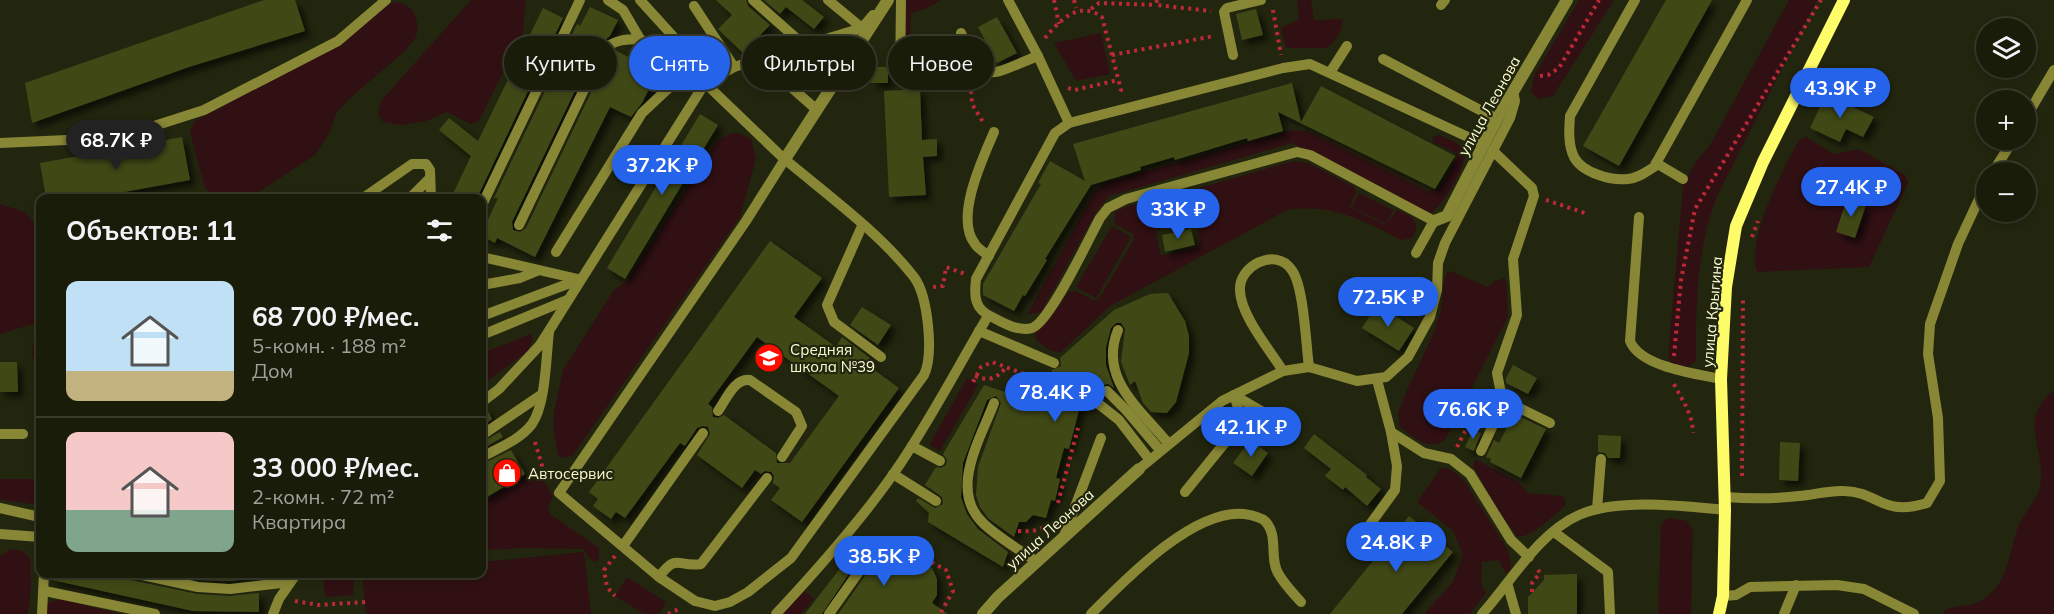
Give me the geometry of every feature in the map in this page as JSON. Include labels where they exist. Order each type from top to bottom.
[{"type":"main road","name":"улица Крыгина","points":[[1719,614],[1724,596],[1725,504],[1722,379],[1726,287],[1736,225],[1763,162],[1844,0]]},
{"type":"street","points":[[785,159],[887,0]]},
{"type":"street","name":"улица Леонова","points":[[1434,221],[1447,216],[1488,148],[1497,119],[1566,0]]},
{"type":"street","name":"улица Леонова","points":[[983,614],[998,597],[1139,469]]},
{"type":"lane","points":[[0,143],[89,139],[151,127],[204,110],[338,41],[386,0]]},
{"type":"lane","points":[[486,197],[580,0]]},
{"type":"lane","points":[[608,0],[623,10],[638,36]]},
{"type":"lane","points":[[640,0],[673,36]]},
{"type":"lane","points":[[753,0],[794,36]]},
{"type":"lane","points":[[837,36],[862,28],[887,0]]},
{"type":"lane","points":[[901,0],[901,36]]},
{"type":"lane","points":[[1233,55],[1223,15],[1227,8],[1261,0]]},
{"type":"lane","points":[[1635,0],[1570,116],[1569,134],[1574,157],[1581,166],[1611,178],[1629,179],[1640,175],[1656,163],[1747,0]]},
{"type":"lane","points":[[1011,1],[1040,52],[1069,123]]},
{"type":"lane","points":[[833,2],[862,28]]},
{"type":"lane","points":[[694,6],[734,67]]},
{"type":"lane","points":[[519,225],[603,50],[611,43],[629,41]]},
{"type":"lane","points":[[1331,71],[1347,46]]},
{"type":"lane","points":[[994,72],[1040,52]]},
{"type":"lane","points":[[1383,59],[1497,119]]},
{"type":"lane","points":[[730,69],[742,64]]},
{"type":"lane","points":[[1416,253],[1434,221],[1310,155],[1297,152],[1126,199],[1108,208],[1100,218],[1047,316],[1032,328],[1016,328],[988,316],[977,306],[974,297],[976,279],[1055,133],[1069,123],[1283,68],[1311,64],[1331,71],[1488,148],[1532,188],[1534,196],[1513,259],[1517,315],[1497,373],[1503,400],[1481,451]]},
{"type":"lane","points":[[2036,100],[2054,70]]},
{"type":"lane","points":[[556,252],[642,113],[667,90]]},
{"type":"lane","points":[[486,398],[530,356],[550,329],[701,90]]},
{"type":"lane","points":[[712,90],[785,159],[862,225],[903,264],[920,289],[931,355],[924,375],[791,558],[748,592],[715,606],[695,601],[659,577],[559,493],[746,221],[785,159]]},
{"type":"lane","points":[[794,90],[817,110]]},
{"type":"lane","points":[[1139,469],[1205,413],[1234,395],[1283,371],[1308,367],[1358,381],[1377,380],[1398,369],[1423,333],[1435,302],[1438,263],[1445,243],[1488,148],[1514,109],[1513,91]]},
{"type":"lane","points":[[989,256],[974,243],[970,235],[969,206],[972,187],[994,132]]},
{"type":"lane","points":[[1656,163],[1683,179]]},
{"type":"lane","points":[[369,194],[412,165],[426,165],[430,170],[431,194]]},
{"type":"lane","points":[[414,194],[429,179]]},
{"type":"lane","points":[[1482,614],[1508,586],[1529,557],[1554,532],[1577,516],[1597,509],[1725,504],[1742,499],[1797,497],[1844,491],[1858,493],[1882,505],[1907,509],[1928,503],[1940,482],[1938,418],[1928,354],[1930,324],[1958,244],[1976,205]]},
{"type":"lane","points":[[1640,217],[1630,341],[1637,353],[1673,368],[1722,379]]},
{"type":"lane","points":[[862,225],[827,305],[834,322],[881,357]]},
{"type":"lane","points":[[486,258],[581,279]]},
{"type":"lane","points":[[1283,371],[1246,313],[1239,292],[1241,277],[1247,269],[1260,261],[1276,260],[1291,267],[1298,281],[1308,367]]},
{"type":"lane","points":[[486,284],[520,278],[537,271]]},
{"type":"lane","points":[[486,315],[581,279]]},
{"type":"lane","points":[[486,333],[567,300]]},
{"type":"lane","points":[[776,614],[850,530],[893,474],[912,446],[988,316]]},
{"type":"lane","points":[[486,455],[517,438],[532,423],[541,395],[550,329]]},
{"type":"lane","points":[[1118,330],[1111,352],[1117,379],[1164,447]]},
{"type":"lane","points":[[979,331],[1054,363]]},
{"type":"lane","points":[[718,411],[738,382],[744,379],[750,380],[796,412],[802,426],[782,457]]},
{"type":"lane","points":[[1361,537],[1395,490],[1397,466],[1392,432],[1377,380]]},
{"type":"lane","points":[[1107,391],[1164,447]]},
{"type":"lane","points":[[486,432],[541,395]]},
{"type":"lane","points":[[1234,395],[1270,416]]},
{"type":"lane","points":[[1185,492],[1236,429],[1240,414],[1234,395]]},
{"type":"lane","points":[[1503,400],[1550,423]]},
{"type":"lane","points":[[1095,401],[1119,420],[1149,459]]},
{"type":"lane","points":[[994,403],[970,466],[966,487],[970,507],[984,524],[1037,562]]},
{"type":"lane","points":[[1392,432],[1424,453],[1451,459],[1470,474],[1511,540],[1529,557]]},
{"type":"lane","points":[[623,546],[703,433]]},
{"type":"lane","points":[[0,434],[23,434]]},
{"type":"lane","points":[[1064,536],[1101,438]]},
{"type":"lane","points":[[912,446],[939,461]]},
{"type":"lane","points":[[1597,509],[1601,459]]},
{"type":"lane","points":[[893,474],[936,501]]},
{"type":"lane","points":[[659,577],[668,565],[678,560],[693,565],[701,564],[766,478]]},
{"type":"lane","points":[[0,508],[36,516]]},
{"type":"lane","points":[[1091,614],[1180,534],[1203,521],[1229,513],[1253,515],[1264,520],[1272,532],[1277,572],[1300,603]]},
{"type":"lane","points":[[1554,532],[1608,572],[1610,614]]},
{"type":"lane","points":[[0,534],[36,537]]},
{"type":"lane","points":[[829,614],[863,566]]},
{"type":"lane","points":[[42,614],[44,578]]},
{"type":"lane","points":[[156,578],[198,587],[230,589],[294,578]]},
{"type":"lane","points":[[273,614],[279,599],[294,578]]},
{"type":"lane","points":[[1784,614],[1796,585]]},
{"type":"lane","points":[[1724,596],[1736,595],[1750,587],[1837,585],[1864,589],[1914,614]]},
{"type":"lane","points":[[1508,586],[1516,614]]},
{"type":"lane","points":[[45,591],[155,614]]},
{"type":"path","points":[[1054,0],[1059,24]]},
{"type":"path","points":[[1074,0],[1076,8]]},
{"type":"path","points":[[1271,0],[1283,68]]},
{"type":"path","points":[[1521,77],[1548,75],[1559,68],[1599,0]]},
{"type":"path","points":[[1693,433],[1693,418],[1675,386],[1673,368],[1681,280],[1695,208],[1821,0]]},
{"type":"path","points":[[1091,9],[1099,3],[1156,2],[1206,9],[1223,15]]},
{"type":"path","points":[[1040,52],[1046,36],[1076,8],[1091,9],[1102,17],[1121,90],[1107,114]]},
{"type":"path","points":[[1112,55],[1227,34]]},
{"type":"path","points":[[1061,82],[1066,87],[1075,90],[1118,80]]},
{"type":"path","points":[[971,90],[970,96],[976,115],[984,123]]},
{"type":"path","points":[[1182,194],[1189,225]]},
{"type":"path","points":[[1534,196],[1588,214]]},
{"type":"path","points":[[1751,244],[1761,211]]},
{"type":"path","points":[[920,289],[944,285],[946,267]]},
{"type":"path","points":[[1742,499],[1743,299]]},
{"type":"path","points":[[973,382],[987,363],[992,362],[1043,381],[1028,396]]},
{"type":"path","points":[[969,373],[990,380],[1007,367]]},
{"type":"path","points":[[1451,459],[1481,400]]},
{"type":"path","points":[[532,423],[543,469],[559,493]]},
{"type":"path","points":[[1008,529],[1031,532],[1044,529],[1054,521],[1078,428]]},
{"type":"path","points":[[870,543],[890,558],[905,548],[946,570],[953,591],[940,614]]},
{"type":"path","points":[[604,570],[607,587],[615,596]]},
{"type":"path","points":[[1532,592],[1532,583],[1540,573]]},
{"type":"path","points":[[279,599],[318,605],[364,603]]},
{"type":"shaded area","points":[[471,0],[526,0],[523,32],[521,36],[504,36],[504,70],[479,121],[470,124],[447,112],[426,121],[400,125],[383,122],[378,114],[381,101]]},
{"type":"shaded area","points":[[905,0],[941,0],[926,9],[911,13],[910,36],[905,36]]},
{"type":"shaded area","points":[[1297,0],[1311,0],[1314,20],[1342,19],[1342,27],[1338,35],[1327,48],[1286,48],[1281,28],[1299,19]]},
{"type":"shaded area","points":[[1579,0],[1614,0],[1553,96],[1539,99],[1531,92],[1534,76]]},
{"type":"shaded area","points":[[1789,0],[1817,0],[1718,194],[1701,255],[1696,318],[1696,361],[1688,367],[1672,364],[1668,356],[1683,186],[1695,163],[1710,145]]},
{"type":"shaded area","points":[[399,2],[413,10],[418,26],[416,37],[406,50],[347,101],[336,114],[329,134],[315,155],[256,194],[212,194],[205,188],[190,132],[195,121],[342,42],[390,3]]},
{"type":"shaded area","points":[[1101,33],[1110,74],[1076,81],[1054,43]]},
{"type":"shaded area","points":[[1293,130],[1307,131],[1429,192],[1439,188],[1457,158],[1455,153],[1433,142],[1432,137],[1439,135],[1456,143],[1462,147],[1465,156],[1453,186],[1440,205],[1428,214],[1292,143],[1109,196],[1098,209],[1041,312],[1027,315],[1094,192],[1108,182]]},
{"type":"shaded area","points":[[732,133],[739,133],[751,139],[756,159],[740,217],[573,455],[563,458],[558,455],[553,427],[563,370],[614,290],[628,280],[718,140]]},
{"type":"shaded area","points":[[1806,137],[1834,154],[1859,149],[1905,175],[1908,183],[1869,267],[1758,272],[1756,270],[1755,255],[1762,221],[1784,168],[1799,140]]},
{"type":"shaded area","points":[[1294,161],[1308,163],[1354,187],[1356,193],[1350,207],[1385,225],[1397,210],[1407,214],[1416,224],[1412,238],[1401,240],[1360,220],[1332,211],[1303,208],[1287,210],[1110,306],[1061,352],[1051,351],[1036,340],[1035,333],[1050,319],[1068,292],[1076,291],[1093,300],[1099,299],[1134,239],[1133,234],[1115,224],[1115,212],[1128,206],[1174,196],[1180,221],[1156,231],[1160,254],[1165,255],[1196,248],[1200,242],[1190,196],[1192,190]]},
{"type":"shaded area","points":[[1359,193],[1393,210],[1386,224],[1352,207]]},
{"type":"shaded area","points":[[0,204],[25,212],[36,225],[36,323],[0,334]]},
{"type":"shaded area","points":[[1112,226],[1131,237],[1096,298],[1076,287]]},
{"type":"shaded area","points":[[1450,271],[1488,287],[1494,281],[1506,278],[1508,317],[1445,440],[1427,444],[1400,427],[1398,413],[1437,323],[1445,278]]},
{"type":"shaded area","points":[[531,334],[533,340],[528,351],[486,382],[486,351]]},
{"type":"shaded area","points":[[36,338],[36,364],[32,350]]},
{"type":"shaded area","points":[[967,378],[978,385],[940,451],[929,445]]},
{"type":"shaded area","points":[[2054,390],[2054,614],[1943,614],[1950,608],[1974,604],[1984,599],[1993,592],[2004,575],[2018,527],[2040,487],[2040,460],[2035,424],[2037,412],[2043,401]]},
{"type":"shaded area","points":[[1475,459],[1518,482],[1528,493],[1562,496],[1565,499],[1565,506],[1536,530],[1523,536],[1517,536],[1500,513],[1473,466]]},
{"type":"shaded area","points":[[1448,468],[1463,479],[1505,545],[1510,556],[1511,568],[1506,574],[1499,560],[1482,562],[1481,584],[1486,593],[1470,614],[1424,614],[1453,582],[1463,554],[1453,531],[1417,502],[1440,469]]},
{"type":"shaded area","points":[[534,475],[546,484],[553,497],[548,507],[550,514],[599,548],[599,559],[595,562],[588,557],[584,549],[486,550],[486,500],[523,477]]},
{"type":"shaded area","points":[[0,479],[36,479],[36,504],[0,500]]},
{"type":"shaded area","points":[[1670,518],[1687,521],[1693,530],[1691,614],[1658,614],[1661,526],[1664,520]]},
{"type":"shaded area","points":[[12,549],[23,551],[30,559],[31,588],[28,614],[0,614],[0,556]]},
{"type":"shaded area","points":[[584,552],[591,614],[366,614],[362,578],[486,578],[486,562]]},
{"type":"shaded area","points":[[627,577],[666,602],[659,614],[644,614],[615,596]]},
{"type":"shaded area","points":[[326,578],[356,578],[353,595],[325,597]]},
{"type":"shaded area","points":[[805,591],[814,599],[801,614],[772,614]]},
{"type":"shaded area","points":[[56,600],[122,614],[44,614],[46,604]]},
{"type":"building","points":[[264,0],[295,0],[305,31],[189,67],[32,123],[25,83]]},
{"type":"building","points":[[716,0],[746,0],[748,6],[770,25],[759,36],[742,36],[742,52],[730,41],[730,36],[725,36],[718,29],[732,15]]},
{"type":"building","points":[[764,0],[802,0],[824,17],[814,29],[786,7],[780,14]]},
{"type":"building","points":[[1666,0],[1712,0],[1619,166],[1583,146]]},
{"type":"building","points":[[590,7],[618,20],[610,36],[571,36],[577,24],[580,26]]},
{"type":"building","points":[[543,8],[563,18],[554,36],[529,36]]},
{"type":"building","points":[[1256,9],[1263,35],[1242,40],[1236,14]]},
{"type":"building","points":[[997,17],[1017,53],[997,63],[994,57],[994,36],[983,36],[978,27]]},
{"type":"building","points":[[617,51],[629,57],[629,90],[648,90],[631,117],[610,107],[535,257],[497,238],[495,243],[486,238],[486,224],[498,198],[494,198],[546,90],[575,90],[512,222],[513,230],[520,232],[526,228],[592,90],[617,90]]},
{"type":"building","points":[[876,67],[888,67],[888,83],[876,83]]},
{"type":"building","points":[[1292,83],[1301,122],[1321,86],[1455,156],[1435,189],[1278,112],[1283,131],[1248,141],[1247,138],[1175,160],[1174,157],[1091,185],[1014,311],[983,295],[983,284],[1041,184],[1038,183],[1050,161],[1085,181],[1073,144]]},
{"type":"building","points":[[504,88],[504,90],[529,90],[479,194],[453,194],[471,156],[439,130],[449,118],[478,141]]},
{"type":"building","points":[[920,90],[922,140],[937,139],[937,156],[923,157],[926,195],[889,197],[884,91]]},
{"type":"building","points":[[1826,94],[1874,117],[1863,137],[1846,129],[1840,142],[1810,128]]},
{"type":"building","points":[[700,114],[718,125],[625,279],[607,268]]},
{"type":"building","points":[[182,137],[190,180],[113,194],[45,194],[40,163]]},
{"type":"building","points":[[1847,198],[1866,205],[1855,238],[1836,232]]},
{"type":"building","points":[[1191,229],[1195,245],[1165,252],[1162,235]]},
{"type":"building","points":[[770,241],[822,278],[794,317],[836,347],[842,337],[870,358],[866,364],[899,388],[802,522],[771,500],[780,488],[773,483],[774,476],[771,472],[765,471],[761,474],[755,470],[742,488],[697,455],[710,434],[708,427],[703,426],[697,428],[685,446],[680,443],[625,518],[616,512],[611,519],[593,506],[598,499],[589,492]],"holes":[[[757,337],[839,396],[790,463],[777,463],[776,453],[724,415],[718,418],[713,417],[712,407],[708,404]]]},
{"type":"building","points":[[1168,293],[1185,321],[1189,336],[1189,353],[1176,402],[1167,413],[1151,412],[1143,403],[1135,381],[1130,385],[1121,362],[1125,329],[1121,323],[1116,323],[1111,328],[1106,347],[1106,365],[1114,388],[1108,384],[1102,385],[1100,390],[1102,396],[1096,394],[1089,397],[1089,407],[1081,402],[1069,449],[1064,448],[1056,478],[1060,479],[1055,501],[1051,500],[1046,518],[1033,515],[1026,522],[1019,522],[1014,537],[989,519],[980,507],[976,495],[978,467],[1001,403],[996,396],[987,400],[963,463],[961,497],[967,514],[978,529],[1008,552],[1003,567],[928,522],[929,513],[916,501],[918,498],[935,508],[943,504],[942,497],[925,485],[936,467],[941,468],[946,465],[947,460],[943,454],[984,385],[1026,399],[1039,393],[1070,393],[1051,370],[1061,366],[1060,358],[1114,310],[1150,294]]},
{"type":"building","points":[[1377,304],[1414,328],[1399,351],[1362,328]]},
{"type":"building","points":[[862,307],[891,325],[878,345],[850,325]]},
{"type":"building","points":[[0,362],[17,362],[18,392],[0,392]]},
{"type":"building","points":[[1513,365],[1537,378],[1528,394],[1506,383],[1506,378]]},
{"type":"building","points":[[486,408],[492,419],[486,423]]},
{"type":"building","points":[[1514,414],[1546,429],[1521,478],[1490,462],[1491,459],[1486,457],[1494,440],[1499,443]]},
{"type":"building","points":[[1473,430],[1481,433],[1474,451],[1465,447]]},
{"type":"building","points":[[500,432],[503,437],[486,447],[486,440]]},
{"type":"building","points":[[1314,434],[1367,475],[1366,477],[1381,489],[1367,506],[1345,487],[1343,490],[1325,476],[1331,469],[1304,448]]},
{"type":"building","points":[[1598,435],[1621,436],[1620,458],[1608,458],[1605,453],[1598,452]]},
{"type":"building","points":[[1250,440],[1268,453],[1252,476],[1233,463]]},
{"type":"building","points":[[1780,442],[1800,443],[1798,481],[1779,480]]},
{"type":"building","points":[[511,450],[525,474],[486,498],[486,462]]},
{"type":"building","points":[[1409,516],[1453,552],[1402,614],[1330,614]]},
{"type":"building","points":[[861,541],[895,564],[909,559],[921,560],[932,568],[937,579],[937,595],[932,603],[948,614],[838,614],[869,570],[870,562],[863,559],[857,562],[822,614],[805,614]]},
{"type":"building","points":[[1577,574],[1577,614],[1528,614],[1528,597],[1544,580],[1544,575]]},
{"type":"building","points":[[52,578],[130,578],[197,594],[230,596],[259,593],[259,612],[193,611],[52,580]]},
{"type":"building","points":[[190,578],[260,578],[230,581]]},
{"type":"place","name":"Средняя школа №39","points":[[769,358]]},
{"type":"place","name":"Автосервис","points":[[507,473]]}]
